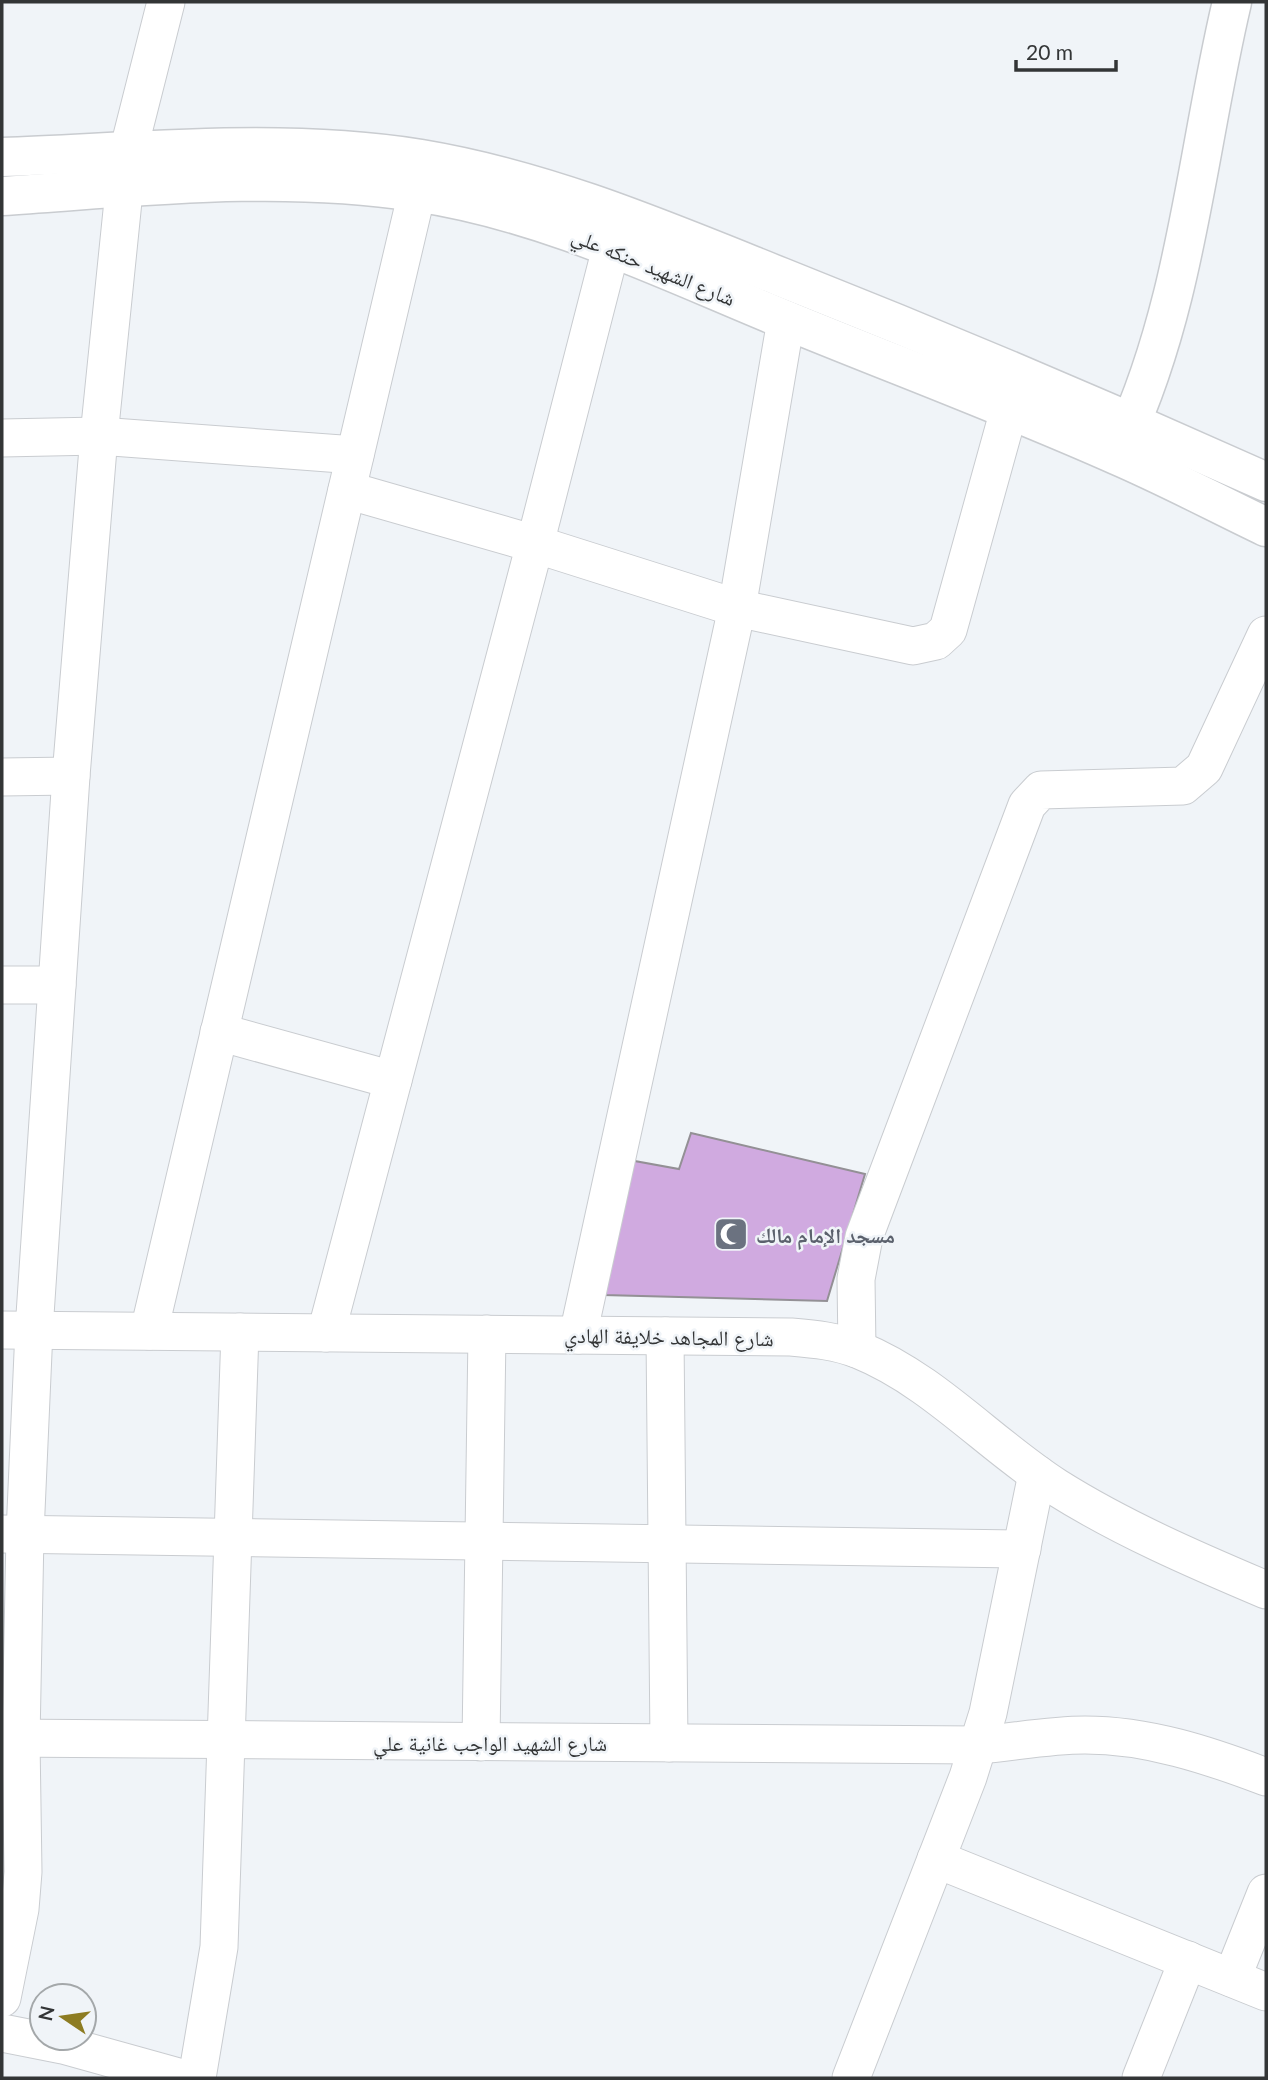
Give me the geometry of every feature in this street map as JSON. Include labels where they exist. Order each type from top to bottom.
[{"type":"main road","points":[[1124,438],[1164,328],[1178,276],[1232,2]]},
{"type":"main road","name":"شارع الشهيد حنكه علي","points":[[2,197],[126,170],[266,147],[369,152],[471,169],[521,181],[786,320],[1009,410],[1124,438],[1266,482]]},
{"type":"main road","name":"شارع الشهيد حنكه علي","points":[[2,157],[126,170],[368,186],[417,192],[509,213],[574,233],[615,230],[913,329],[1124,438],[1266,527]]},
{"type":"street","points":[[2,1998],[20,1909],[23,1872],[11,1738],[18,1330],[57,985],[99,436],[126,170],[166,2]]},
{"type":"street","points":[[149,1331],[417,192]]},
{"type":"street","points":[[326,1333],[535,544],[615,230]]},
{"type":"street","points":[[578,1335],[737,607],[786,320]]},
{"type":"street","points":[[2,438],[99,436],[351,473],[535,544],[737,607],[914,646],[936,641],[948,630],[1009,410]]},
{"type":"street","points":[[857,1349],[856,1279],[864,1237],[1027,805],[1041,790],[1183,786],[1204,768],[1266,635]]},
{"type":"street","points":[[2,777],[71,775]]},
{"type":"street","points":[[2,985],[57,985]]},
{"type":"street","points":[[219,1032],[393,1080]]},
{"type":"street","name":"شارع المجاهد خلايفة الهادي","points":[[18,1330],[814,1339],[857,1349],[887,1363],[1037,1474],[1112,1519],[1266,1590]]},
{"type":"street","points":[[197,2078],[219,1947],[240,1332]]},
{"type":"street","points":[[481,1742],[487,1334]]},
{"type":"street","points":[[665,1336],[669,1743]]},
{"type":"street","points":[[851,2078],[978,1745],[990,1701],[1037,1474]]},
{"type":"street","points":[[13,1534],[1022,1549]]},
{"type":"street","name":"شارع الشهيد الواجب غانية علي","points":[[11,1738],[978,1745],[1060,1735],[1116,1736],[1196,1752],[1266,1777]]},
{"type":"street","points":[[936,1859],[1266,1992]]},
{"type":"street","points":[[1233,1978],[1266,1893]]},
{"type":"street","points":[[1141,2078],[1188,1960]]},
{"type":"street","points":[[2,2033],[76,2049],[182,2078]]},
{"type":"building","name":"مسجد الإمام مالك","points":[[691,1133],[865,1174],[827,1301],[604,1295],[629,1160],[679,1169]]},
{"type":"place","name":"مسجد الإمام مالك","points":[[731,1234]]}]
